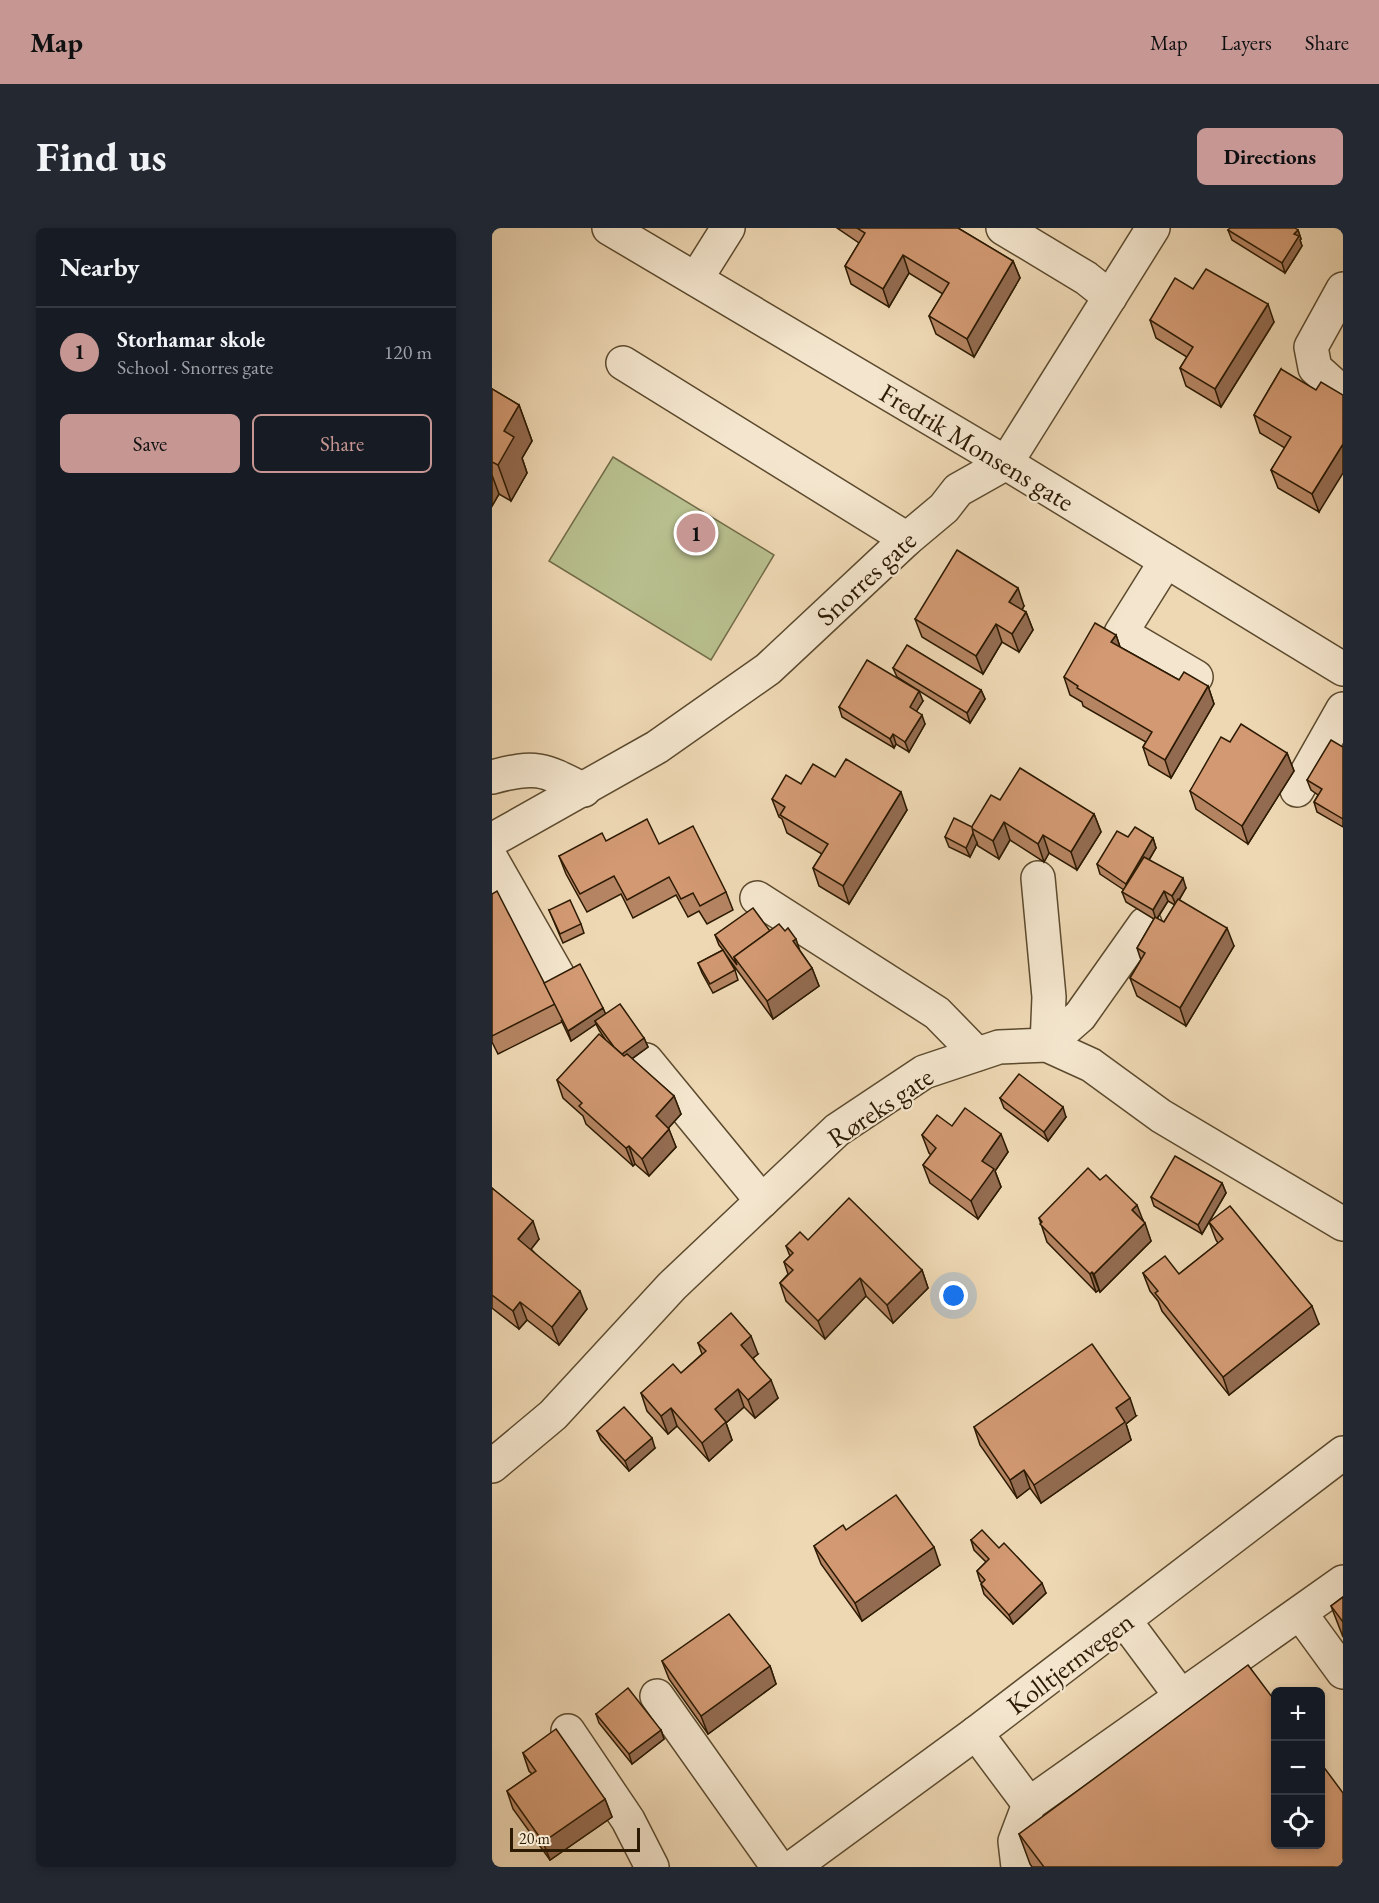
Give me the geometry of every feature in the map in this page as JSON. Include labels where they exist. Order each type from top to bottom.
[{"type":"street","name":"Fredrik Monsens gate","points":[[609,228],[1006,463],[1343,669]]},
{"type":"street","points":[[696,279],[728,228]]},
{"type":"street","points":[[1003,228],[1086,279],[1110,297]]},
{"type":"street","name":"Snorres gate","points":[[492,840],[657,747],[768,669],[907,539],[944,508],[958,490],[1006,463],[1153,228]]},
{"type":"street","points":[[1335,386],[1315,368],[1311,347],[1343,289]]},
{"type":"street","points":[[623,363],[907,539]]},
{"type":"street","points":[[1166,561],[1121,633],[1196,677]]},
{"type":"street","points":[[1297,790],[1343,709]]},
{"type":"street","points":[[492,777],[524,768],[551,773],[584,790]]},
{"type":"street","points":[[492,860],[561,981]]},
{"type":"street","points":[[1038,878],[1049,998],[1047,1045]]},
{"type":"street","points":[[757,898],[937,1013],[976,1054]]},
{"type":"street","points":[[1047,1045],[1080,1016],[1145,924]]},
{"type":"street","name":"Røreks gate","points":[[492,1466],[554,1415],[672,1286],[837,1130],[924,1072],[999,1047],[1047,1045],[1092,1065],[1161,1116],[1343,1224]]},
{"type":"street","points":[[646,1060],[762,1201]]},
{"type":"street","name":"Kolltjernvegen","points":[[793,1867],[1125,1621],[1343,1453]]},
{"type":"street","points":[[1018,1867],[1016,1841],[1029,1804],[1180,1695],[1343,1582]]},
{"type":"street","points":[[1300,1613],[1343,1672]]},
{"type":"street","points":[[1125,1621],[1180,1695]]},
{"type":"street","points":[[657,1696],[778,1867]]},
{"type":"street","points":[[568,1731],[628,1820],[652,1867]]},
{"type":"street","points":[[976,1733],[1029,1804]]},
{"type":"green space","points":[[613,457],[774,555],[711,660],[549,561]]},
{"type":"building","points":[[857,228],[958,228],[1013,261],[967,339],[929,316],[949,283],[903,255],[883,289],[845,266],[865,233]]},
{"type":"building","points":[[1230,228],[1295,228],[1298,230],[1294,234],[1299,236],[1282,263],[1228,230]]},
{"type":"building","points":[[1206,269],[1268,304],[1215,389],[1180,368],[1193,347],[1150,320],[1175,278],[1193,289]]},
{"type":"building","points":[[1281,369],[1316,390],[1321,382],[1343,395],[1343,444],[1312,494],[1271,470],[1291,437],[1254,415]]},
{"type":"building","points":[[492,389],[519,405],[504,431],[514,437],[498,465],[492,462]]},
{"type":"building","points":[[957,550],[1018,588],[1009,602],[1026,612],[1012,634],[996,624],[976,656],[915,619]]},
{"type":"building","points":[[1095,623],[1116,635],[1111,642],[1179,680],[1184,672],[1208,686],[1165,760],[1143,747],[1152,732],[1077,688],[1078,686],[1064,677]]},
{"type":"building","points":[[907,645],[981,690],[967,713],[893,668]]},
{"type":"building","points":[[867,660],[919,691],[910,707],[922,715],[905,742],[893,734],[890,739],[839,707]]},
{"type":"building","points":[[1241,724],[1287,753],[1242,826],[1190,791],[1221,737],[1230,742]]},
{"type":"building","points":[[1331,740],[1343,747],[1343,819],[1314,802],[1322,789],[1307,780]]},
{"type":"building","points":[[846,759],[901,792],[843,886],[813,868],[828,844],[780,815],[785,807],[772,799],[786,775],[801,784],[813,764],[835,777]]},
{"type":"building","points":[[1020,768],[1094,814],[1071,852],[1043,835],[1038,844],[1004,822],[993,841],[971,828],[991,795],[1000,800]]},
{"type":"building","points":[[954,818],[972,827],[973,833],[966,848],[945,837]]},
{"type":"building","points":[[647,819],[659,844],[693,826],[726,892],[700,906],[693,893],[681,899],[669,877],[627,900],[614,876],[580,894],[559,856],[602,833],[606,841]]},
{"type":"building","points":[[1135,827],[1153,838],[1126,884],[1097,864],[1117,831],[1128,837]]},
{"type":"building","points":[[1144,857],[1183,878],[1172,896],[1164,891],[1153,910],[1122,892]]},
{"type":"building","points":[[497,891],[555,1004],[492,1036],[492,894]]},
{"type":"building","points":[[1178,899],[1227,928],[1180,1008],[1130,978],[1145,953],[1137,948],[1155,917],[1164,922]]},
{"type":"building","points":[[570,900],[581,924],[560,934],[549,910]]},
{"type":"building","points":[[753,908],[770,931],[734,957],[737,965],[715,935]]},
{"type":"building","points":[[779,924],[785,931],[788,928],[796,939],[793,941],[812,968],[767,1001],[734,957]]},
{"type":"building","points":[[723,950],[735,970],[710,984],[698,963]]},
{"type":"building","points":[[580,964],[603,1008],[568,1031],[544,983]]},
{"type":"building","points":[[620,1004],[644,1038],[622,1054],[595,1021]]},
{"type":"building","points":[[599,1034],[624,1056],[627,1054],[674,1096],[656,1116],[669,1129],[642,1159],[629,1146],[626,1148],[579,1106],[582,1103],[557,1080]]},
{"type":"building","points":[[1019,1074],[1063,1107],[1044,1132],[1000,1098]]},
{"type":"building","points":[[965,1108],[1001,1134],[982,1161],[994,1169],[971,1201],[923,1165],[936,1148],[922,1135],[937,1115],[952,1126]]},
{"type":"building","points":[[1175,1156],[1222,1183],[1198,1225],[1151,1197]]},
{"type":"building","points":[[1088,1168],[1100,1180],[1106,1175],[1137,1205],[1132,1210],[1145,1223],[1094,1274],[1092,1272],[1090,1274],[1040,1224],[1042,1222],[1039,1218]]},
{"type":"building","points":[[492,1188],[533,1221],[518,1239],[580,1291],[552,1327],[520,1302],[513,1311],[492,1295]]},
{"type":"building","points":[[849,1198],[922,1270],[887,1305],[860,1278],[818,1321],[780,1283],[793,1270],[784,1262],[793,1253],[786,1246],[800,1232],[808,1240]]},
{"type":"building","points":[[1230,1206],[1312,1306],[1223,1377],[1155,1293],[1158,1291],[1143,1273],[1165,1256],[1179,1274],[1223,1239],[1209,1222]]},
{"type":"building","points":[[731,1313],[751,1336],[741,1345],[771,1380],[748,1400],[738,1389],[715,1409],[726,1422],[702,1443],[671,1408],[661,1416],[641,1393],[673,1364],[681,1373],[706,1351],[698,1343]]},
{"type":"building","points":[[1092,1344],[1130,1398],[1116,1408],[1125,1422],[1034,1485],[1024,1470],[1010,1480],[974,1427]]},
{"type":"building","points":[[624,1407],[652,1438],[625,1461],[597,1431]]},
{"type":"building","points":[[896,1495],[934,1547],[855,1603],[814,1546],[843,1525],[846,1530]]},
{"type":"building","points":[[982,1530],[999,1548],[1004,1543],[1042,1583],[1009,1615],[981,1584],[985,1580],[977,1571],[989,1559],[971,1540]]},
{"type":"building","points":[[1343,1597],[1343,1622],[1331,1606]]},
{"type":"building","points":[[729,1614],[770,1666],[701,1716],[662,1661]]},
{"type":"building","points":[[1248,1665],[1271,1696],[1271,1849],[1325,1849],[1325,1769],[1343,1793],[1343,1867],[1044,1867],[1019,1834]]},
{"type":"building","points":[[628,1688],[661,1730],[629,1754],[596,1714]]},
{"type":"building","points":[[556,1729],[605,1799],[543,1842],[507,1791],[536,1771],[523,1753]]},
{"type":"place","name":"Storhamar skole","points":[[696,533]]}]
